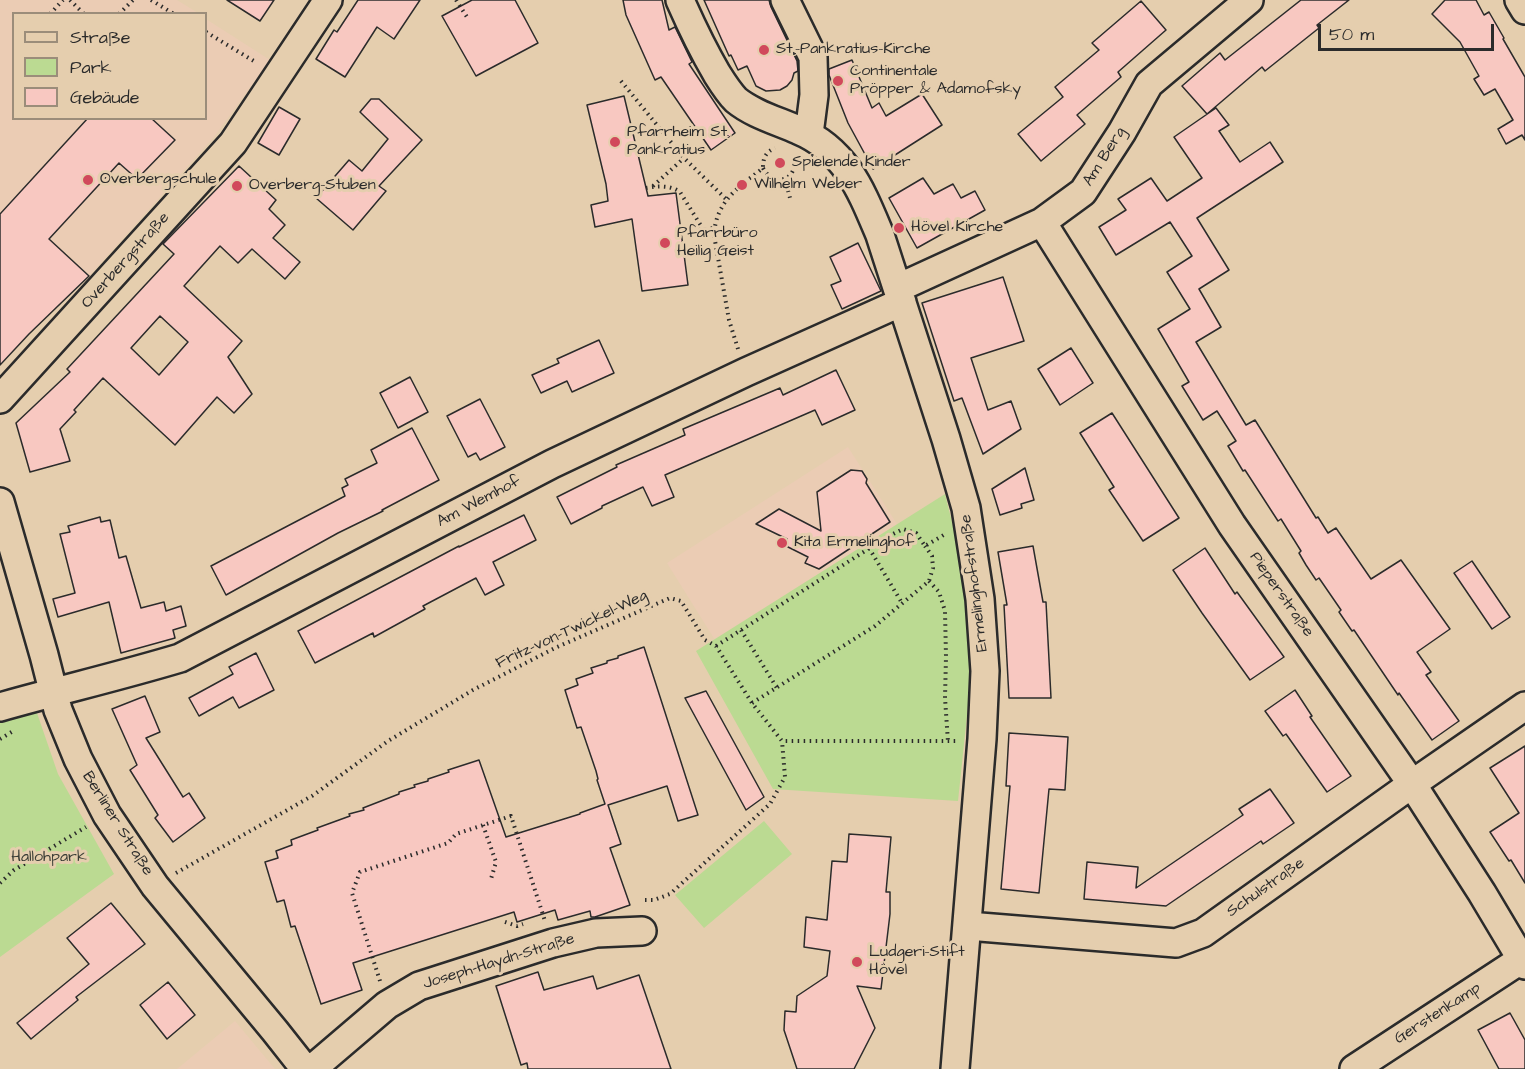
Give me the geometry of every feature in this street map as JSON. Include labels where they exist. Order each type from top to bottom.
[{"type":"street","name":"Overbergstraße","points":[[0,399],[233,144],[328,0]]},
{"type":"street","name":"Ermelinghofstraße","points":[[680,0],[704,52],[736,100],[768,117],[800,144],[830,150],[847,166],[867,203],[880,235],[966,508],[980,599],[985,671],[968,926],[954,1069]]},
{"type":"street","points":[[785,0],[813,57],[814,95],[800,144]]},
{"type":"street","name":"Am Berg","points":[[900,295],[1042,222],[1083,192],[1122,132],[1149,84],[1249,0]]},
{"type":"street","points":[[1519,0],[1525,10]]},
{"type":"street","name":"Pieperstraße","points":[[1042,222],[1232,525],[1412,784],[1523,962]]},
{"type":"street","name":"Am Wemhof","points":[[0,707],[180,658],[552,464],[746,372],[900,295]]},
{"type":"street","name":"Berliner Straße","points":[[0,502],[58,710],[78,759],[107,815],[155,886],[305,1069]]},
{"type":"street","name":"Schulstraße","points":[[968,926],[1176,943],[1203,933],[1525,706]]},
{"type":"street","name":"Joseph-Haydn-Straße","points":[[312,1069],[387,1005],[419,986],[553,943],[596,933],[642,931]]},
{"type":"street","name":"Gerstenkamp","points":[[1354,1069],[1523,962]]},
{"type":"path","points":[[52,12],[63,0]]},
{"type":"path","points":[[70,0],[82,12]]},
{"type":"path","points":[[121,12],[133,0]]},
{"type":"path","points":[[151,0],[171,12]]},
{"type":"path","points":[[456,0],[467,17]]},
{"type":"path","points":[[207,33],[278,75]]},
{"type":"path","points":[[621,81],[684,158],[727,200]]},
{"type":"path","points":[[781,148],[775,148],[765,155],[763,161],[766,174],[778,180],[790,175],[800,144]]},
{"type":"path","points":[[652,187],[684,158]]},
{"type":"path","points":[[746,372],[729,320],[714,235],[715,223],[727,200],[763,168]]},
{"type":"path","points":[[785,179],[790,198]]},
{"type":"path","points":[[646,188],[666,186],[680,192],[703,229]]},
{"type":"path","points":[[681,232],[715,228]]},
{"type":"path","points":[[925,546],[968,520]]},
{"type":"path","points":[[716,646],[869,548],[903,529],[916,533],[932,556],[933,568],[929,581],[875,626],[752,704]]},
{"type":"path","points":[[869,548],[902,603]]},
{"type":"path","points":[[929,581],[939,592],[945,611],[945,698],[948,742]]},
{"type":"path","name":"Fritz-von-Twickel-Weg","points":[[155,886],[312,796],[388,741],[473,690],[557,647],[670,598],[681,601],[705,640],[716,646],[752,704],[782,741]]},
{"type":"path","points":[[741,630],[777,688]]},
{"type":"path","points":[[645,900],[654,900],[670,894],[770,804],[785,777],[782,741],[948,742],[982,739]]},
{"type":"path","points":[[0,884],[14,870],[107,815]]},
{"type":"path","points":[[387,1005],[352,893],[360,872],[448,843],[456,834],[511,816],[553,943]]},
{"type":"path","points":[[483,825],[496,862],[491,879]]},
{"type":"path","points":[[505,922],[517,926]]},
{"type":"shaded area","name":"Overbergschule","points":[[0,0],[177,0],[196,12],[12,12],[12,120],[207,120],[207,20],[270,60],[214,137],[89,276],[65,252],[47,270],[0,223]]},
{"type":"shaded area","name":"Kita Ermelinghof","points":[[848,447],[897,524],[715,640],[667,563]]},
{"type":"shaded area","points":[[235,1021],[275,1069],[177,1069]]},
{"type":"green space","points":[[945,494],[960,554],[972,668],[958,801],[773,789],[696,651]]},
{"type":"green space","name":"Hallohpark","points":[[37,713],[58,774],[114,874],[0,957],[0,723]]},
{"type":"green space","points":[[764,821],[792,854],[704,928],[675,895]]},
{"type":"building","points":[[227,0],[274,0],[260,21]]},
{"type":"building","points":[[358,0],[420,0],[394,39],[377,27],[345,77],[316,59],[334,30],[337,32]]},
{"type":"building","points":[[472,0],[515,0],[538,43],[476,76],[442,16]]},
{"type":"building","points":[[623,0],[662,0],[669,30],[675,27],[692,62],[689,64],[735,133],[711,150],[661,77],[655,80],[626,15]]},
{"type":"building","name":"St.-Pankratius-Kirche","points":[[704,0],[769,0],[797,61],[798,71],[794,73],[787,86],[780,90],[766,91],[756,86],[747,66],[738,70],[731,55],[729,56]]},
{"type":"building","points":[[1301,0],[1349,0],[1317,25],[1319,28],[1265,71],[1262,67],[1207,114],[1182,86],[1220,53],[1225,60]]},
{"type":"building","points":[[1445,0],[1476,0],[1484,15],[1489,12],[1504,38],[1525,77],[1525,140],[1522,135],[1506,144],[1498,129],[1513,120],[1495,89],[1484,95],[1474,79],[1479,76],[1460,42],[1432,14]]},
{"type":"building","points":[[1141,1],[1166,30],[1118,72],[1121,77],[1077,115],[1085,124],[1041,161],[1018,134],[1063,97],[1055,87],[1099,50],[1092,43]]},
{"type":"building","points":[[852,60],[872,108],[879,103],[886,116],[922,94],[942,125],[873,169],[848,123],[829,75],[829,69]]},
{"type":"building","points":[[624,96],[648,196],[676,193],[688,285],[642,291],[632,219],[595,227],[591,205],[608,201],[587,105]]},
{"type":"building","points":[[371,99],[379,99],[422,140],[379,186],[386,191],[353,230],[316,198],[349,160],[362,171],[388,139],[360,112]]},
{"type":"building","points":[[279,107],[300,119],[279,155],[258,143]]},
{"type":"building","points":[[1216,108],[1229,125],[1219,131],[1240,162],[1270,142],[1283,162],[1197,218],[1229,270],[1199,289],[1221,327],[1196,342],[1246,425],[1255,420],[1316,518],[1318,517],[1328,533],[1336,528],[1371,579],[1401,560],[1450,629],[1417,652],[1431,672],[1426,675],[1459,721],[1432,740],[1354,630],[1352,631],[1319,578],[1316,580],[1281,519],[1278,521],[1245,470],[1243,471],[1228,446],[1236,441],[1217,411],[1203,420],[1182,386],[1189,382],[1158,329],[1190,309],[1167,272],[1192,256],[1170,222],[1116,255],[1099,227],[1126,210],[1118,199],[1151,178],[1167,201],[1202,178],[1174,137]]},
{"type":"building","points":[[86,120],[153,120],[175,140],[137,179],[119,163],[49,239],[89,276],[0,365],[0,214]]},
{"type":"building","points":[[239,166],[276,200],[269,209],[285,225],[273,238],[300,262],[285,279],[252,249],[238,263],[220,246],[184,286],[242,341],[228,357],[252,394],[234,413],[217,397],[175,445],[103,378],[60,429],[70,461],[30,472],[16,423],[70,372],[67,369],[174,254],[163,244]],"holes":[[[160,316],[188,342],[159,375],[131,348]]]},
{"type":"building","points":[[923,178],[934,194],[953,184],[961,198],[975,191],[985,210],[917,248],[889,198]]},
{"type":"building","points":[[858,243],[881,291],[842,309],[831,285],[841,281],[830,257]]},
{"type":"building","points":[[1003,277],[1024,341],[971,358],[988,410],[1011,401],[1021,429],[983,454],[962,398],[954,401],[922,303]]},
{"type":"building","points":[[599,340],[614,373],[572,392],[567,381],[541,393],[532,375],[559,363],[557,359]]},
{"type":"building","points":[[1071,348],[1093,383],[1060,405],[1038,369]]},
{"type":"building","points":[[836,370],[855,410],[822,425],[815,410],[665,475],[674,497],[652,506],[643,487],[602,506],[571,524],[557,497],[617,467],[616,465],[685,435],[683,429],[780,388],[783,395]]},
{"type":"building","points":[[410,377],[428,412],[398,428],[380,393]]},
{"type":"building","points":[[480,399],[505,447],[480,460],[476,453],[468,457],[447,416]]},
{"type":"building","points":[[1112,413],[1179,518],[1143,541],[1109,490],[1114,487],[1080,433]]},
{"type":"building","points":[[412,428],[439,480],[226,595],[211,566],[345,496],[342,488],[348,485],[345,479],[377,463],[371,450]]},
{"type":"building","points":[[1025,468],[1034,500],[1021,504],[1022,508],[1000,515],[992,489]]},
{"type":"building","points":[[851,470],[862,471],[867,479],[866,483],[890,522],[819,569],[805,563],[808,557],[784,545],[787,539],[756,524],[779,509],[821,531],[817,492]]},
{"type":"building","points":[[524,515],[536,540],[493,562],[504,585],[485,595],[476,578],[423,606],[425,609],[374,637],[373,633],[315,663],[298,631],[459,546]]},
{"type":"building","points":[[100,517],[101,522],[110,520],[119,558],[126,556],[141,608],[164,602],[166,611],[181,606],[186,626],[173,630],[175,638],[121,653],[109,602],[58,617],[53,599],[75,593],[60,534],[70,532],[68,526]]},
{"type":"building","points":[[1033,546],[1043,602],[1046,602],[1051,698],[1009,698],[1004,605],[1007,605],[998,552]]},
{"type":"building","points":[[1205,548],[1235,594],[1237,592],[1284,657],[1250,680],[1173,570]]},
{"type":"building","points":[[1472,561],[1510,617],[1492,629],[1454,573]]},
{"type":"building","points":[[644,647],[698,815],[678,821],[667,786],[608,805],[621,844],[610,848],[630,905],[595,917],[591,917],[590,911],[558,920],[555,910],[517,922],[514,912],[353,963],[362,990],[321,1004],[295,926],[291,927],[284,900],[277,902],[265,862],[278,858],[276,851],[292,845],[291,840],[350,816],[349,814],[364,810],[363,808],[415,787],[414,785],[449,772],[448,770],[479,760],[506,837],[605,804],[581,727],[577,728],[565,690],[578,685],[576,679],[593,673],[591,668]]},
{"type":"building","points":[[256,653],[274,690],[239,708],[233,697],[199,716],[189,698],[233,674],[229,667]]},
{"type":"building","points":[[1295,690],[1312,716],[1310,717],[1351,776],[1327,792],[1286,734],[1283,736],[1265,711]]},
{"type":"building","points":[[706,691],[764,797],[746,810],[685,698]]},
{"type":"building","points":[[145,696],[160,732],[146,738],[183,797],[189,793],[205,818],[173,842],[155,818],[158,815],[130,770],[137,765],[112,709]]},
{"type":"building","points":[[1009,733],[1068,737],[1065,790],[1049,789],[1039,893],[1001,889],[1010,786],[1006,786]]},
{"type":"building","points":[[1525,746],[1525,883],[1490,832],[1519,813],[1490,768]]},
{"type":"building","points":[[1270,789],[1294,823],[1263,844],[1261,841],[1166,906],[1084,899],[1087,862],[1138,867],[1136,888],[1243,815],[1239,809]]},
{"type":"building","name":"Ludgeri-Stift Hövel","points":[[849,834],[891,837],[886,892],[890,892],[890,914],[881,989],[857,986],[875,1028],[854,1069],[797,1069],[784,1030],[785,1011],[796,1012],[797,996],[827,976],[830,951],[804,947],[806,917],[827,920],[832,861],[847,862]]},
{"type":"building","points":[[111,903],[145,944],[76,997],[78,1000],[31,1039],[17,1023],[89,964],[67,938]]},
{"type":"building","points":[[538,972],[544,990],[593,976],[597,989],[639,975],[671,1069],[528,1069],[527,1063],[521,1065],[496,986]]},
{"type":"building","points":[[168,982],[195,1015],[167,1039],[140,1005]]},
{"type":"building","points":[[1510,1013],[1525,1040],[1525,1069],[1499,1069],[1478,1030]]},
{"type":"place","name":"St.-Pankratius-Kirche","points":[[764,50]]},
{"type":"place","name":"Continentale Pröpper & Adamofsky","points":[[838,81]]},
{"type":"place","name":"Pfarrheim St. Pankratius","points":[[615,142]]},
{"type":"place","name":"Spielende Kinder","points":[[780,163]]},
{"type":"place","name":"Overbergschule","points":[[88,180]]},
{"type":"place","name":"Wilhelm Weber","points":[[742,185]]},
{"type":"place","name":"Overberg-Stuben","points":[[237,186]]},
{"type":"place","name":"Hövel Kirche","points":[[899,228]]},
{"type":"place","name":"Pfarrbüro Heilig Geist","points":[[665,243]]},
{"type":"place","name":"Kita Ermelinghof","points":[[782,543]]},
{"type":"place","name":"Ludgeri-Stift Hövel","points":[[857,962]]}]
